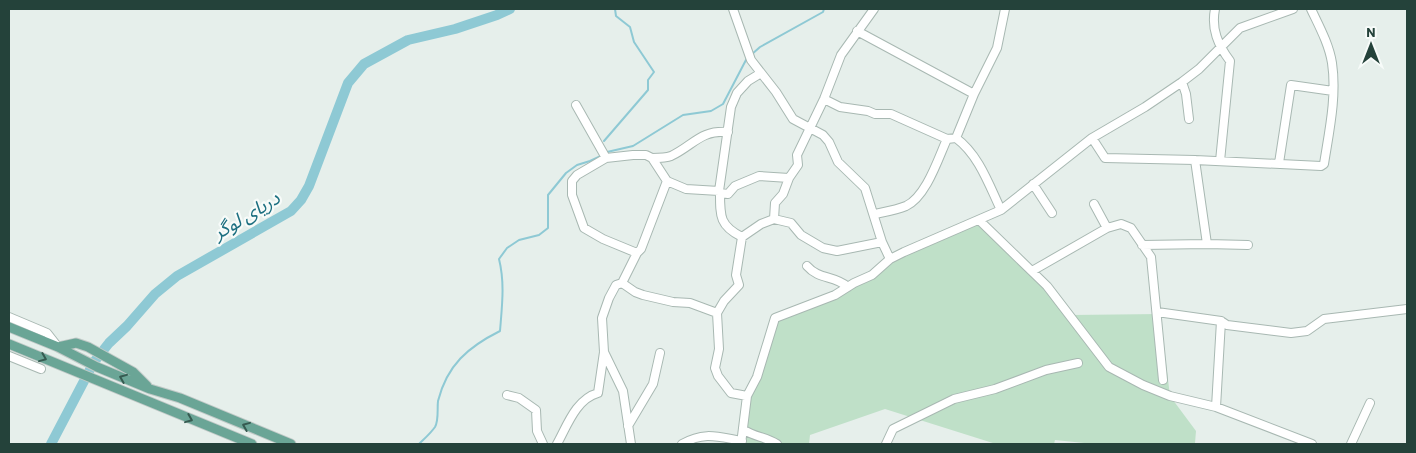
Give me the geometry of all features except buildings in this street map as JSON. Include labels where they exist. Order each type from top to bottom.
[{"type":"main road","points":[[9,327],[150,389],[180,398],[291,444]]},
{"type":"main road","points":[[58,347],[76,343],[88,347],[133,372],[150,389]]},
{"type":"main road","points":[[9,344],[252,444]]},
{"type":"street","points":[[733,9],[750,57],[793,119],[823,135],[829,142],[838,162],[865,188],[875,214],[882,242],[890,259]]},
{"type":"street","points":[[774,219],[775,203],[784,194],[789,178],[798,165],[797,155],[824,100],[841,55],[874,9]]},
{"type":"street","points":[[956,138],[974,94],[997,48],[1005,9]]},
{"type":"street","points":[[1215,9],[1213,16],[1215,34],[1220,47],[1230,61],[1220,161]]},
{"type":"street","points":[[682,444],[706,435],[742,442],[743,418],[747,396],[757,377],[775,318],[835,295],[872,275],[890,259],[1001,210],[1092,138],[1145,108],[1182,82],[1240,28],[1293,9]]},
{"type":"street","points":[[1092,138],[1105,158],[1321,166],[1324,164],[1330,124],[1333,91],[1332,64],[1328,46],[1311,9]]},
{"type":"street","points":[[857,31],[974,94]]},
{"type":"street","points":[[742,236],[729,230],[720,215],[719,192],[731,107],[737,93],[748,81],[761,73]]},
{"type":"street","points":[[1182,82],[1186,94],[1189,119]]},
{"type":"street","points":[[1279,163],[1291,85],[1333,91]]},
{"type":"street","points":[[824,100],[840,107],[868,111],[875,114],[890,114],[947,139],[956,138],[967,146],[972,153],[1001,210]]},
{"type":"street","points":[[576,105],[604,155]]},
{"type":"street","points":[[637,252],[603,239],[584,228],[574,206],[572,196],[572,182],[577,175],[604,155],[646,155],[652,158],[670,157],[704,135],[714,131],[728,132]]},
{"type":"street","points":[[875,214],[906,206],[918,196],[928,181],[947,139]]},
{"type":"street","points":[[652,158],[667,181],[686,189],[728,194],[736,186],[759,176],[789,178]]},
{"type":"street","points":[[1195,160],[1207,244]]},
{"type":"street","points":[[557,444],[577,407],[592,395],[598,393],[604,352],[602,318],[616,285],[622,283],[637,252],[641,250],[667,181]]},
{"type":"street","points":[[1033,184],[1052,213]]},
{"type":"street","points":[[1094,204],[1107,228]]},
{"type":"street","points":[[747,396],[731,393],[718,376],[715,368],[718,349],[718,313],[724,301],[739,285],[736,274],[742,236],[760,224],[774,219],[791,223],[801,235],[823,248],[837,251],[882,242]]},
{"type":"street","points":[[979,220],[1032,271],[1068,312],[1109,367],[1142,385],[1170,396],[1216,407],[1298,442],[1312,444]]},
{"type":"street","points":[[1032,271],[1107,228],[1121,224],[1131,228],[1151,256],[1163,380]]},
{"type":"street","points":[[1142,245],[1248,244]]},
{"type":"street","points":[[808,266],[814,274],[840,281],[848,287]]},
{"type":"street","points":[[622,283],[635,292],[674,302],[690,303],[718,313]]},
{"type":"street","points":[[1157,312],[1221,321],[1227,325],[1291,333],[1307,331],[1324,319],[1407,309]]},
{"type":"street","points":[[9,317],[47,332],[58,347]]},
{"type":"street","points":[[1216,407],[1221,321]]},
{"type":"street","points":[[604,352],[623,392],[631,444]]},
{"type":"street","points":[[628,426],[653,384],[660,353]]},
{"type":"street","points":[[9,356],[41,369]]},
{"type":"street","points":[[886,444],[892,429],[954,400],[995,389],[1046,370],[1078,363]]},
{"type":"street","points":[[507,395],[519,398],[536,410],[537,431],[543,444]]},
{"type":"street","points":[[1351,444],[1370,403]]},
{"type":"street","points":[[744,430],[767,438],[777,444]]},
{"type":"green space","points":[[979,220],[1071,315],[1160,314],[1170,396],[1196,431],[1195,443],[1094,444],[1055,440],[1054,444],[996,444],[885,409],[810,435],[809,444],[741,444],[743,418],[775,318],[835,295],[890,259]]},
{"type":"waterway","name":"دریای لوگر","points":[[51,444],[94,362],[109,343],[155,294],[177,276],[291,211],[301,200],[309,186],[348,83],[364,64],[408,40],[455,29],[510,9]]},
{"type":"waterway","points":[[604,141],[648,90],[648,80],[654,72],[634,42],[630,27],[616,16],[615,9]]},
{"type":"waterway","points":[[751,55],[760,47],[823,12],[824,9]]},
{"type":"waterway","points":[[607,152],[633,146],[683,115],[711,111],[723,104],[747,58]]},
{"type":"waterway","points":[[419,444],[435,427],[438,401],[442,388],[453,367],[460,358],[478,344],[500,331],[502,286],[499,259],[507,248],[519,240],[539,235],[548,228],[548,195],[566,173],[577,165],[603,155]]}]
